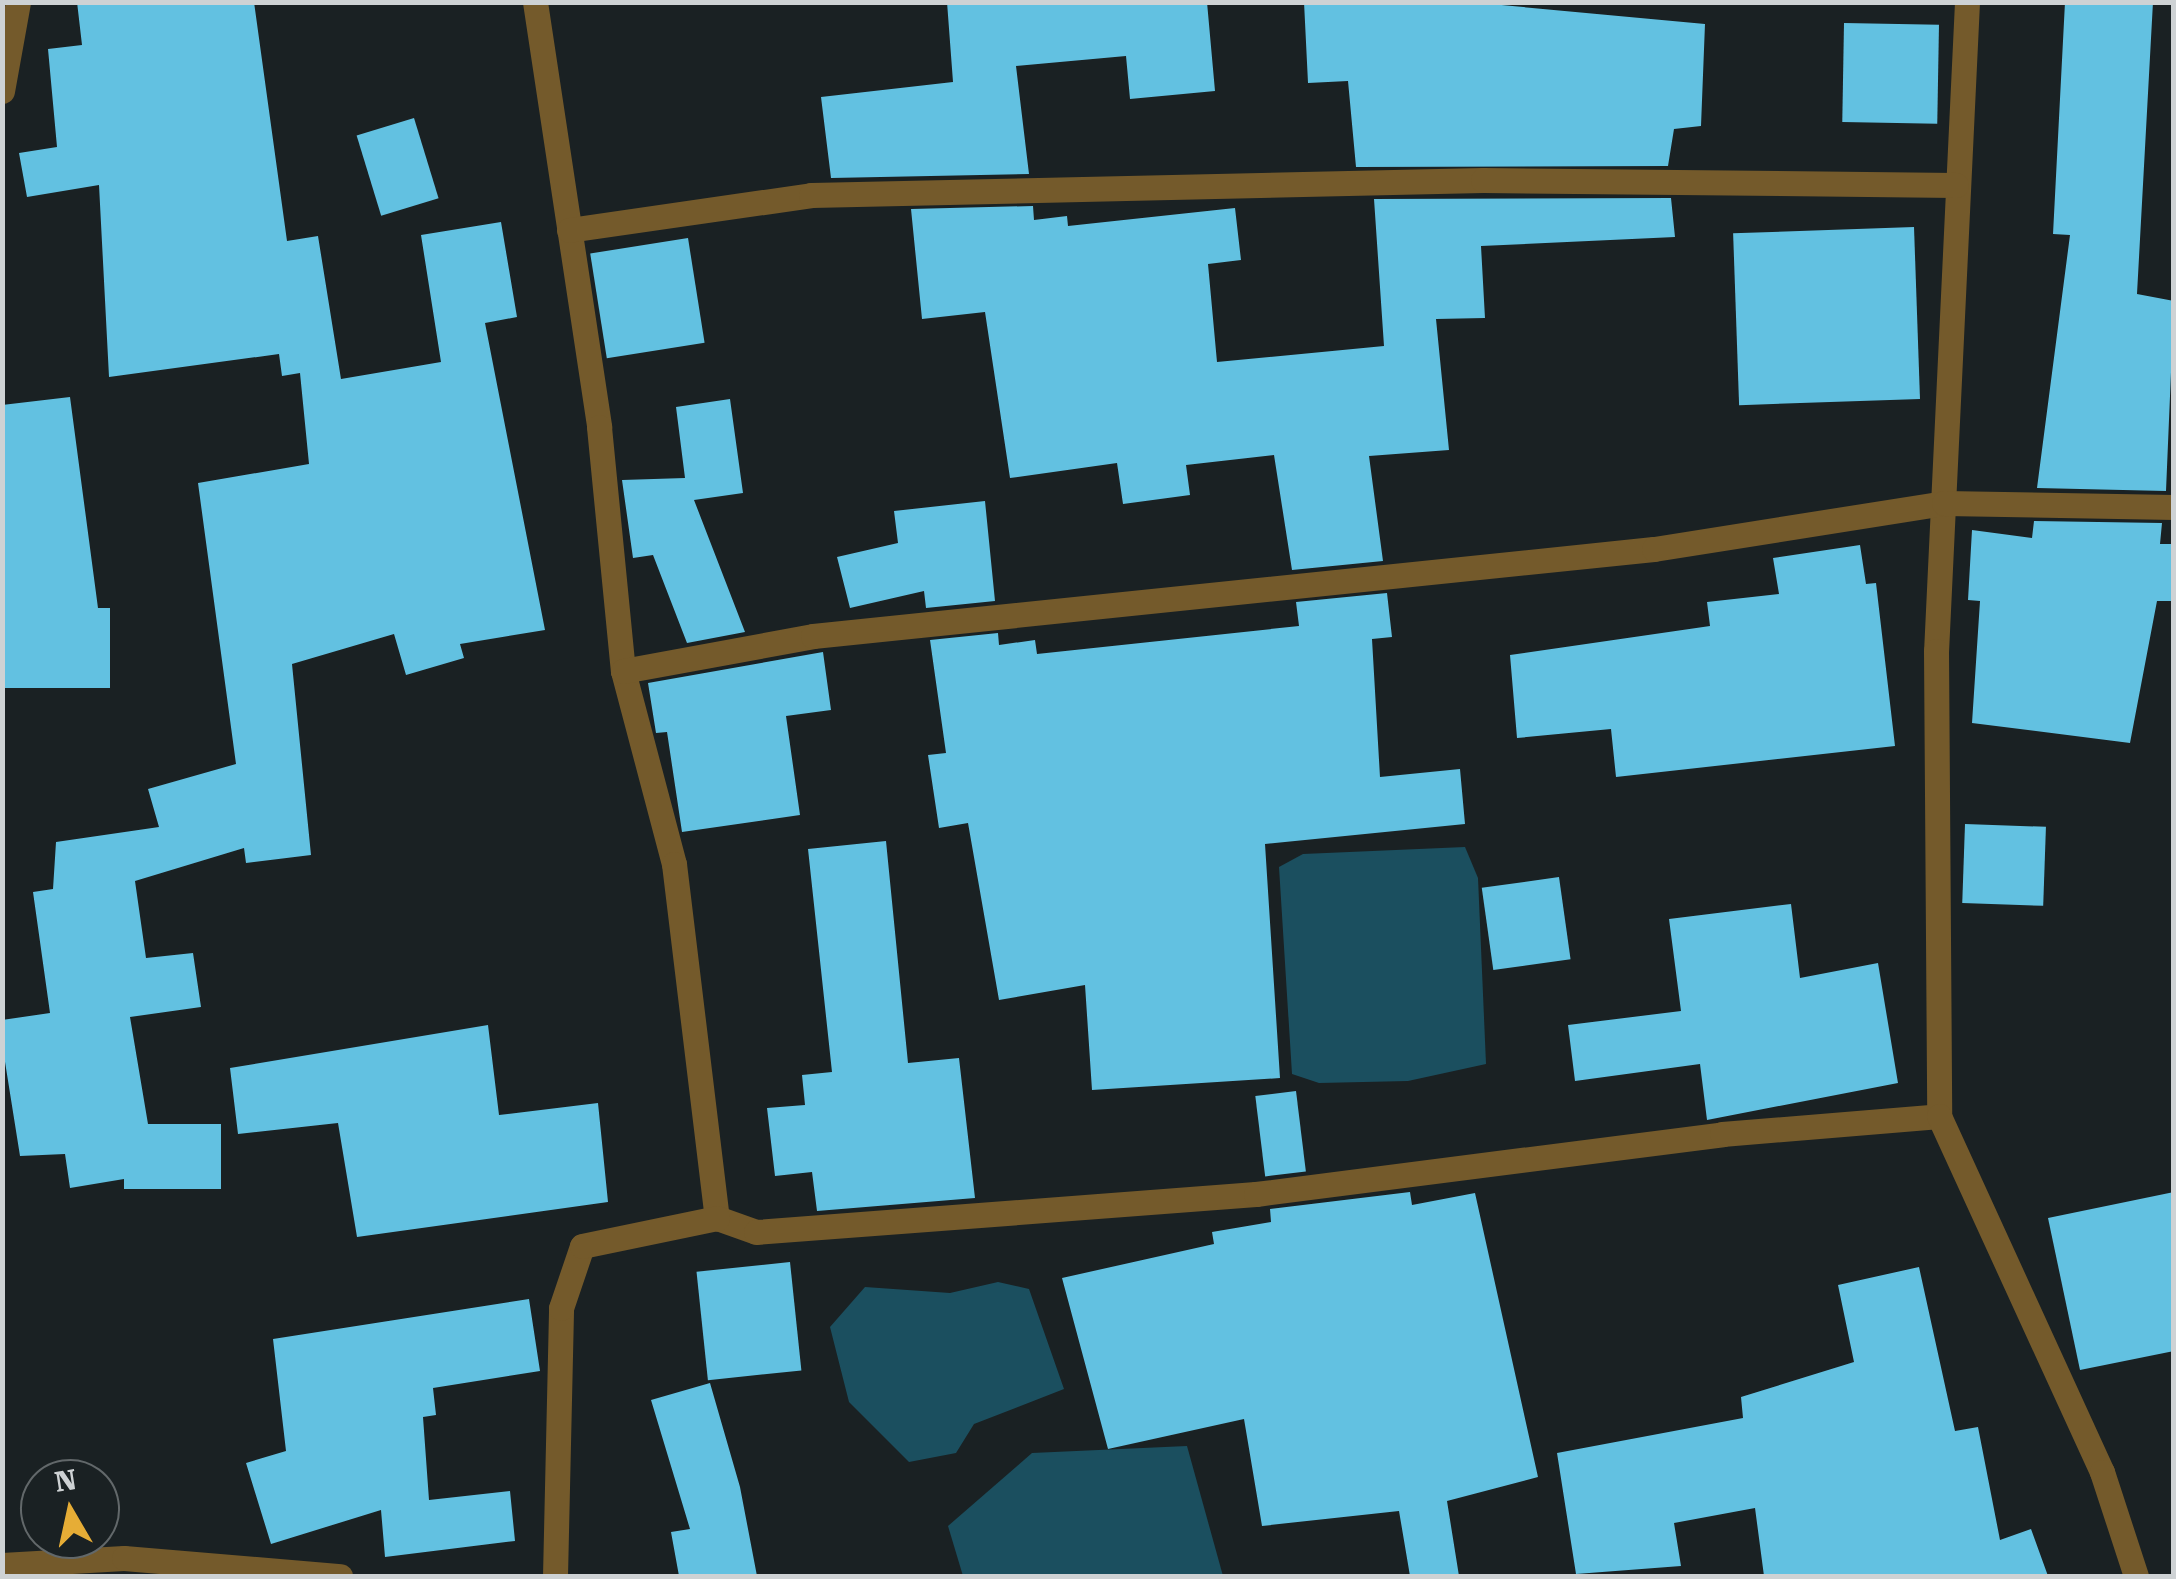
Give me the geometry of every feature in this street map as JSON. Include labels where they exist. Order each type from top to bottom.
[{"type":"street","points":[[2,92],[18,2]]},
{"type":"street","points":[[536,2],[624,671],[674,864],[717,1218]]},
{"type":"street","points":[[1967,2],[1944,502],[1939,1116],[2102,1472],[2136,1576]]},
{"type":"street","points":[[569,230],[811,195],[1483,180],[1956,184]]},
{"type":"street","points":[[624,671],[813,636],[1654,548],[1944,502],[2174,507]]},
{"type":"street","points":[[555,1576],[561,1308],[582,1246],[717,1218],[756,1232],[1256,1194],[1722,1134],[1939,1116]]},
{"type":"street","points":[[2,1565],[124,1558],[340,1576]]},
{"type":"water","points":[[1465,847],[1478,878],[1486,1064],[1408,1081],[1319,1083],[1292,1074],[1279,867],[1303,854]]},
{"type":"water","points":[[998,1282],[1029,1289],[1064,1389],[974,1424],[956,1453],[909,1462],[849,1402],[830,1327],[865,1287],[950,1293]]},
{"type":"water","points":[[1187,1446],[1223,1576],[963,1576],[948,1526],[1032,1453]]},
{"type":"building","points":[[77,2],[254,2],[287,241],[318,236],[341,379],[441,362],[421,235],[501,222],[517,317],[485,323],[545,630],[460,644],[464,658],[406,675],[394,634],[292,664],[311,855],[246,863],[244,848],[135,881],[146,958],[193,953],[201,1007],[130,1017],[148,1124],[221,1124],[221,1189],[124,1189],[124,1179],[70,1188],[65,1154],[20,1156],[2,1043],[2,1020],[50,1013],[33,892],[53,889],[56,842],[159,827],[148,789],[236,764],[198,483],[309,464],[300,373],[282,376],[279,354],[109,377],[99,185],[27,197],[19,153],[57,147],[48,49],[82,45]]},
{"type":"building","points":[[947,2],[1207,2],[1215,91],[1130,99],[1126,56],[1016,66],[1029,174],[831,178],[821,97],[953,82]]},
{"type":"building","points":[[1304,2],[1469,2],[1705,24],[1701,126],[1674,129],[1668,166],[1356,167],[1348,81],[1308,83]]},
{"type":"building","points":[[2065,2],[2153,2],[2137,294],[2174,301],[2166,491],[2037,488],[2070,235],[2053,234]]},
{"type":"building","points":[[1844,23],[1939,25],[1937,124],[1842,122]]},
{"type":"building","points":[[414,118],[439,198],[381,216],[357,136]]},
{"type":"building","points":[[1671,198],[1675,237],[1481,246],[1485,318],[1436,319],[1449,450],[1369,456],[1383,561],[1292,570],[1274,455],[1186,465],[1190,495],[1123,504],[1117,463],[1010,478],[985,312],[922,319],[911,209],[1033,206],[1034,220],[1067,216],[1068,226],[1235,208],[1241,260],[1208,264],[1217,362],[1384,346],[1374,199]]},
{"type":"building","points":[[1914,227],[1920,399],[1739,405],[1733,233]]},
{"type":"building","points":[[688,238],[705,343],[607,358],[590,253]]},
{"type":"building","points":[[70,397],[98,608],[110,608],[110,688],[2,688],[2,405]]},
{"type":"building","points":[[730,399],[743,493],[694,500],[745,632],[687,643],[653,555],[633,558],[622,480],[685,478],[676,407]]},
{"type":"building","points":[[985,501],[995,601],[926,608],[924,591],[850,608],[837,557],[898,543],[894,511]]},
{"type":"building","points":[[2034,521],[2162,523],[2160,544],[2174,544],[2174,601],[2157,601],[2130,743],[1972,723],[1980,601],[1968,600],[1972,530],[2032,538]]},
{"type":"building","points":[[1860,545],[1866,584],[1876,583],[1895,746],[1616,777],[1611,729],[1517,738],[1510,655],[1710,626],[1707,602],[1779,594],[1773,558]]},
{"type":"building","points":[[1387,593],[1392,637],[1372,639],[1380,777],[1460,769],[1465,824],[1265,844],[1280,1078],[1092,1090],[1085,985],[999,1000],[968,823],[939,828],[928,755],[946,753],[930,640],[998,633],[999,645],[1035,640],[1037,654],[1299,626],[1296,602]]},
{"type":"building","points":[[823,652],[831,710],[786,716],[800,815],[682,832],[667,732],[656,733],[648,683]]},
{"type":"building","points":[[1965,824],[2046,827],[2043,906],[1962,903]]},
{"type":"building","points":[[886,841],[908,1063],[959,1058],[975,1198],[817,1211],[812,1172],[775,1176],[767,1108],[805,1105],[802,1075],[832,1072],[808,849]]},
{"type":"building","points":[[1559,877],[1571,959],[1493,970],[1482,888]]},
{"type":"building","points":[[1791,904],[1800,978],[1878,963],[1898,1083],[1707,1120],[1700,1064],[1575,1081],[1568,1025],[1681,1011],[1669,919]]},
{"type":"building","points":[[488,1025],[499,1115],[598,1103],[608,1202],[357,1237],[338,1123],[238,1134],[230,1068]]},
{"type":"building","points":[[1296,1091],[1306,1171],[1265,1176],[1255,1096]]},
{"type":"building","points":[[1410,1192],[1412,1205],[1475,1193],[1538,1477],[1447,1501],[1459,1576],[1410,1576],[1399,1511],[1262,1526],[1244,1419],[1108,1449],[1062,1278],[1214,1244],[1212,1232],[1271,1222],[1270,1209]]},
{"type":"building","points":[[2174,1192],[2174,1351],[2080,1370],[2048,1218]]},
{"type":"building","points":[[790,1262],[801,1370],[708,1380],[697,1272]]},
{"type":"building","points":[[1919,1267],[1955,1431],[1978,1427],[2000,1540],[2031,1529],[2048,1576],[1764,1576],[1755,1508],[1674,1523],[1681,1566],[1576,1574],[1557,1453],[1743,1418],[1741,1397],[1854,1362],[1838,1285]]},
{"type":"building","points":[[529,1299],[540,1371],[433,1388],[436,1415],[423,1417],[429,1500],[510,1491],[515,1541],[385,1557],[381,1510],[271,1544],[246,1463],[286,1451],[273,1339]]},
{"type":"building","points":[[710,1383],[740,1487],[757,1576],[679,1576],[671,1532],[690,1529],[651,1400]]}]
